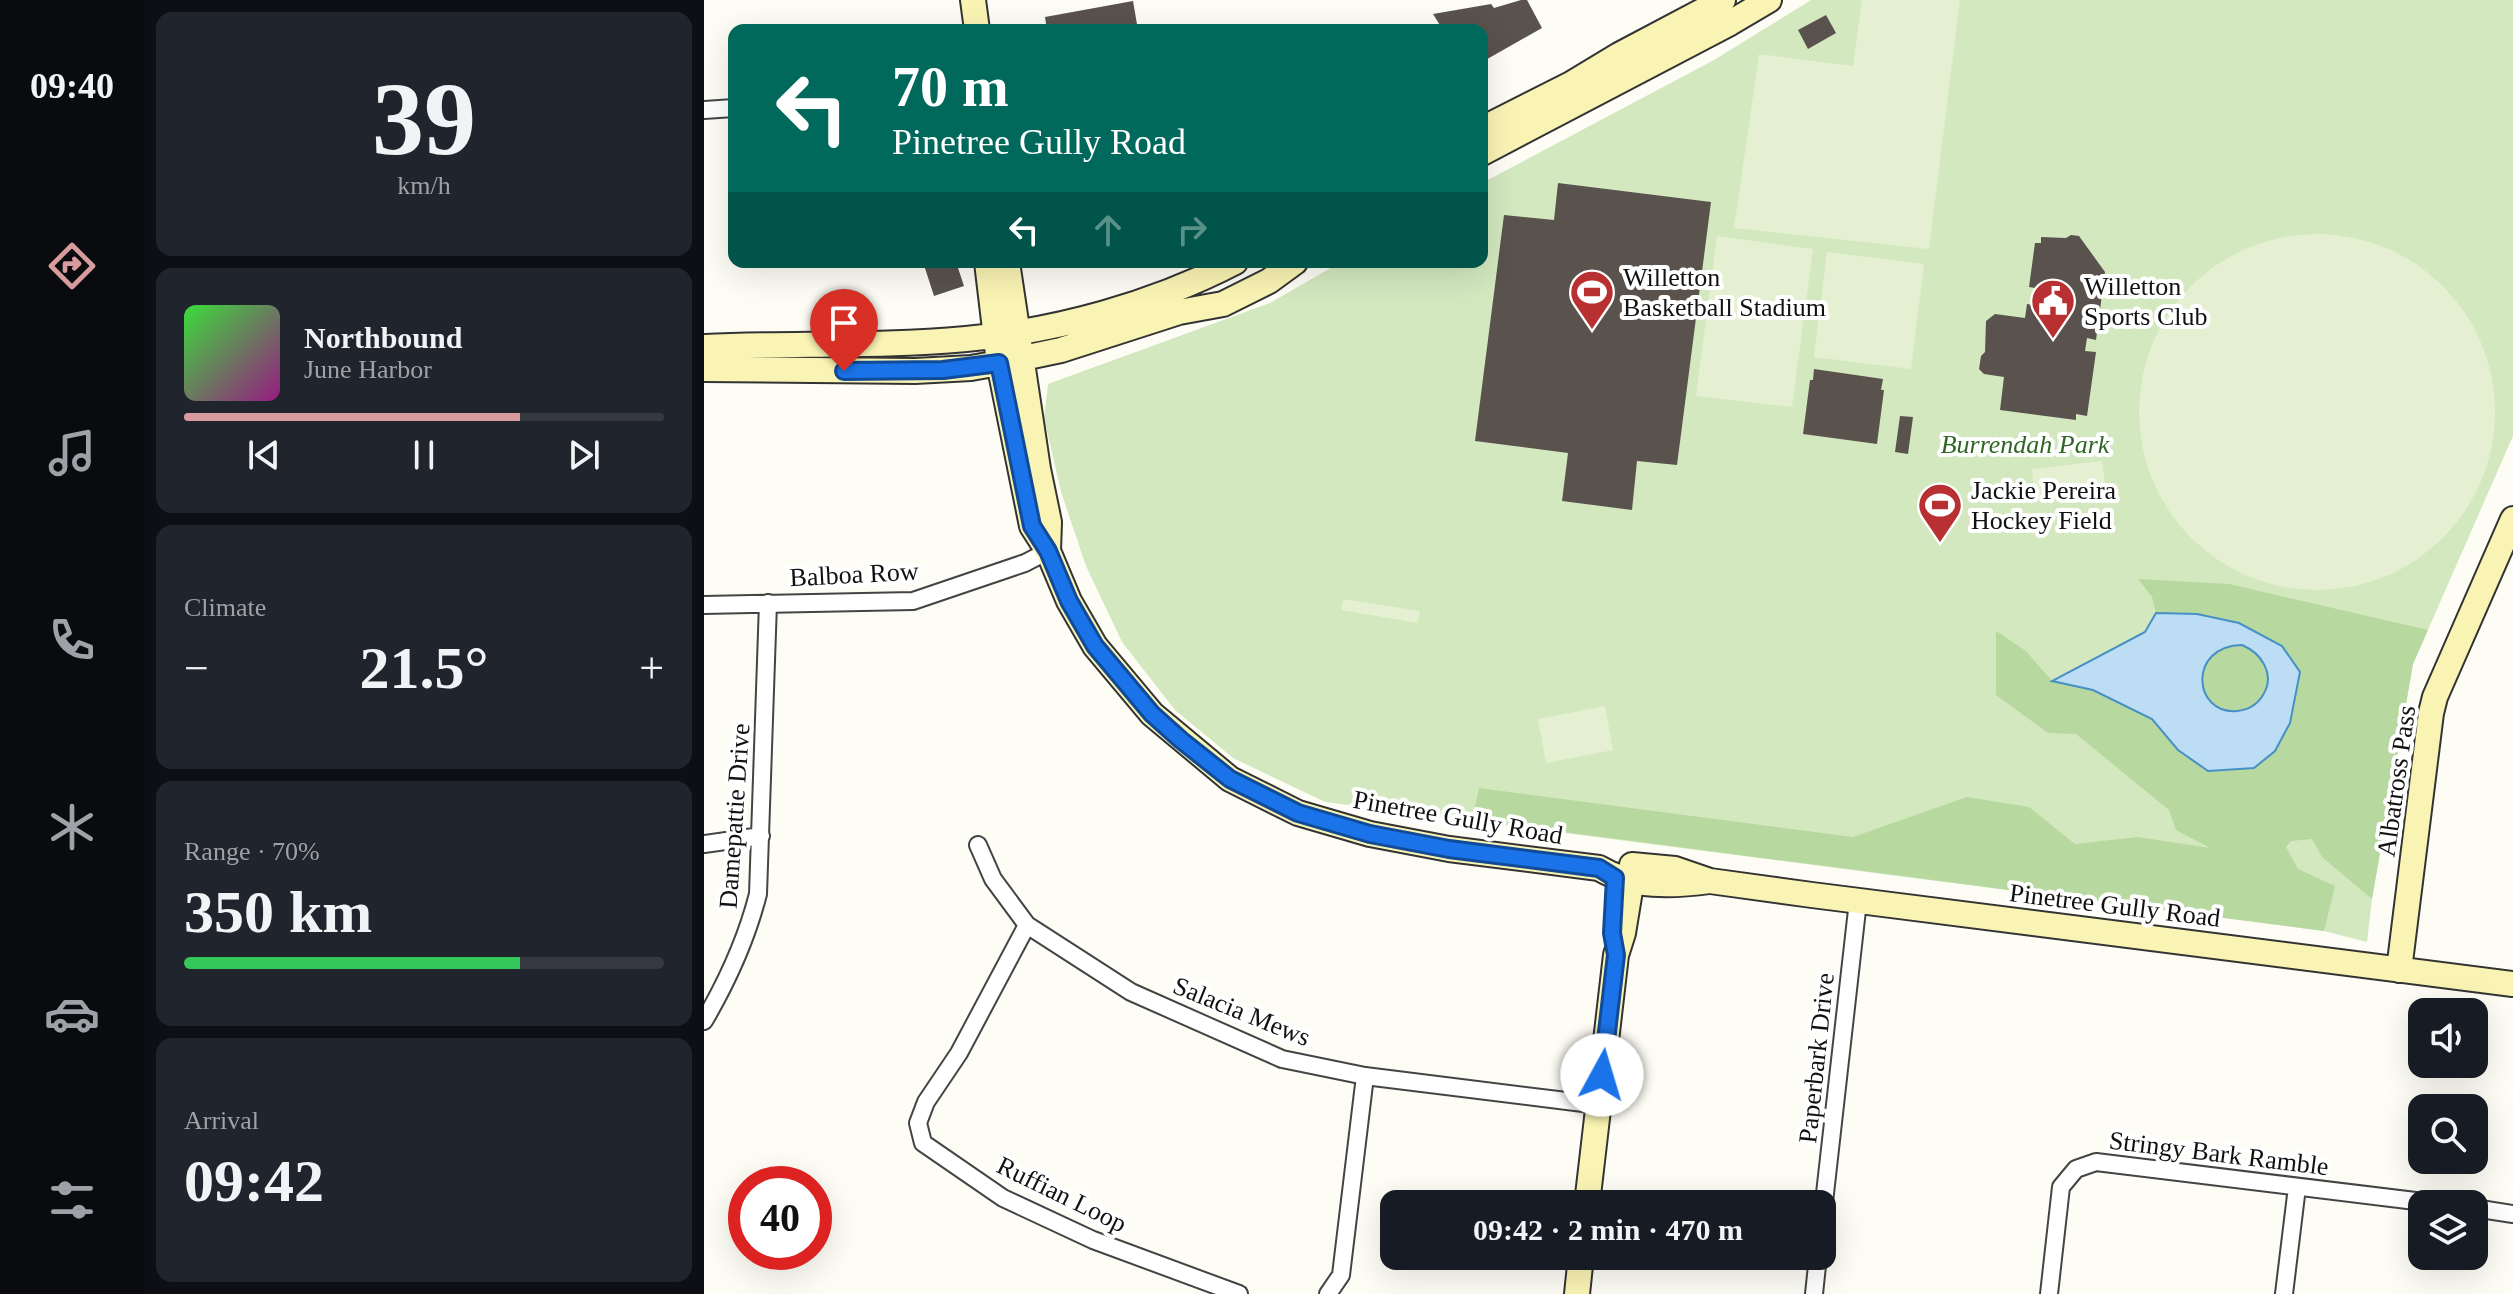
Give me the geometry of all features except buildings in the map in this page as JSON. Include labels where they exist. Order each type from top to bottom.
[{"type":"main road","points":[[957,0],[959,24]]},
{"type":"main road","points":[[973,0],[976,24]]},
{"type":"main road","points":[[1488,126],[1723,0]]},
{"type":"main road","points":[[1488,150],[1769,0]]},
{"type":"main road","name":"Pinetree Gully Road","points":[[989,268],[1006,334],[1032,526],[1048,551],[1069,601],[1105,658],[1152,714],[1230,779],[1298,813],[1370,834],[1449,849],[1619,871],[1675,869],[1710,881],[2513,984]]},
{"type":"main road","name":"Pinetree Gully Road","points":[[1006,334],[1007,268]]},
{"type":"main road","points":[[704,347],[914,342],[1006,334],[1108,310],[1170,291],[1222,268]]},
{"type":"main road","points":[[704,369],[915,371],[971,368],[1061,350],[1179,312],[1223,304],[1288,268]]},
{"type":"main road","name":"Albatross Pass","points":[[2399,970],[2431,713],[2441,683],[2513,519]]},
{"type":"main road","points":[[1589,1190],[1616,955],[1623,933],[1619,871]]},
{"type":"main road","points":[[1577,1294],[1580,1270]]},
{"type":"street","points":[[704,110],[728,108]]},
{"type":"street","name":"Balboa Row","points":[[704,605],[913,601],[1025,563],[1048,551]]},
{"type":"street","name":"Damepattie Drive","points":[[704,1021],[731,975],[750,928],[758,894],[768,603]]},
{"type":"street","points":[[704,844],[761,836]]},
{"type":"street","name":"Salacia Mews","points":[[978,845],[993,879],[1027,925],[1131,992],[1282,1059],[1365,1076],[1599,1105]]},
{"type":"street","name":"Paperbark Drive","points":[[1825,1190],[1858,901]]},
{"type":"street","name":"Ruffian Loop","points":[[1027,925],[959,1053],[926,1102],[918,1123],[923,1143],[1003,1198],[1093,1240],[1239,1294]]},
{"type":"street","points":[[1328,1294],[1341,1275],[1365,1076]]},
{"type":"street","name":"Stringy Bark Ramble","points":[[2049,1294],[2061,1187],[2076,1169],[2096,1162],[2408,1200]]},
{"type":"street","points":[[2284,1294],[2297,1187]]},
{"type":"street","points":[[2488,1210],[2513,1214]]},
{"type":"street","points":[[1814,1294],[1817,1270]]},
{"type":"green space","name":"Burrendah Park","points":[[1811,0],[2513,0],[2513,436],[2413,664],[2367,942],[2324,931],[1325,802],[1233,758],[1175,710],[1122,642],[1086,566],[1061,492],[1044,418],[1048,384],[1270,303],[1331,268],[1488,268],[1488,180],[1714,60]]},
{"type":"green space","points":[[1862,0],[1960,0],[1929,249],[1734,228],[1759,54],[1853,66]]},
{"type":"green space","points":[[2317,234],[2352,238],[2385,248],[2416,264],[2443,286],[2465,313],[2481,344],[2491,377],[2495,412],[2491,447],[2481,480],[2465,511],[2443,538],[2416,560],[2385,576],[2352,586],[2317,590],[2282,586],[2249,576],[2218,560],[2191,538],[2169,511],[2153,480],[2143,447],[2139,412],[2143,377],[2153,344],[2169,313],[2191,286],[2218,264],[2249,248],[2282,238]]},
{"type":"green space","points":[[1717,236],[1813,249],[1792,407],[1696,396]]},
{"type":"green space","points":[[1827,252],[1924,264],[1911,369],[1814,357]]},
{"type":"green space","points":[[2102,461],[2106,490],[2035,498],[2032,469]]},
{"type":"green space","points":[[2138,579],[2229,584],[2428,630],[2413,664],[2372,899],[2322,857],[2312,839],[2291,841],[2286,847],[2298,869],[2335,886],[2324,931],[1472,820],[1479,788],[1853,837],[1967,797],[2029,807],[2075,844],[2138,837],[2210,848],[2176,830],[2169,810],[2076,734],[2048,733],[1996,695],[1996,631],[2026,651],[2052,681],[2093,690],[2152,719],[2178,750],[2208,771],[2300,672],[2197,614],[2156,613],[2152,597]]},
{"type":"green space","points":[[1343,599],[1420,611],[1418,623],[1341,610]]},
{"type":"green space","points":[[2235,645],[2248,648],[2258,655],[2265,665],[2268,678],[2265,691],[2258,701],[2248,708],[2235,711],[2222,708],[2212,701],[2205,691],[2202,678],[2205,665],[2212,655],[2222,648]]},
{"type":"green space","points":[[1605,706],[1613,750],[1546,763],[1538,719]]},
{"type":"water","points":[[2156,613],[2197,614],[2239,623],[2282,646],[2300,672],[2290,723],[2275,751],[2254,768],[2208,771],[2178,750],[2152,719],[2093,690],[2052,681],[2145,632]],"holes":[[[2242,645],[2260,659],[2267,672],[2267,687],[2261,699],[2237,711],[2222,709],[2211,703],[2202,680],[2212,656],[2224,648]]]},
{"type":"place","name":"Willetton Basketball Stadium","points":[[1592,331]]},
{"type":"place","name":"Willetton Sports Club","points":[[2053,340]]},
{"type":"place","name":"Jackie Pereira Hockey Field","points":[[1940,544]]},
{"type":"route","points":[[844,371],[943,370],[999,363],[1032,526],[1048,551],[1069,601],[1095,646],[1152,714],[1230,779],[1298,813],[1370,834],[1449,849],[1599,868],[1615,878],[1612,933],[1616,955],[1602,1075]]}]
